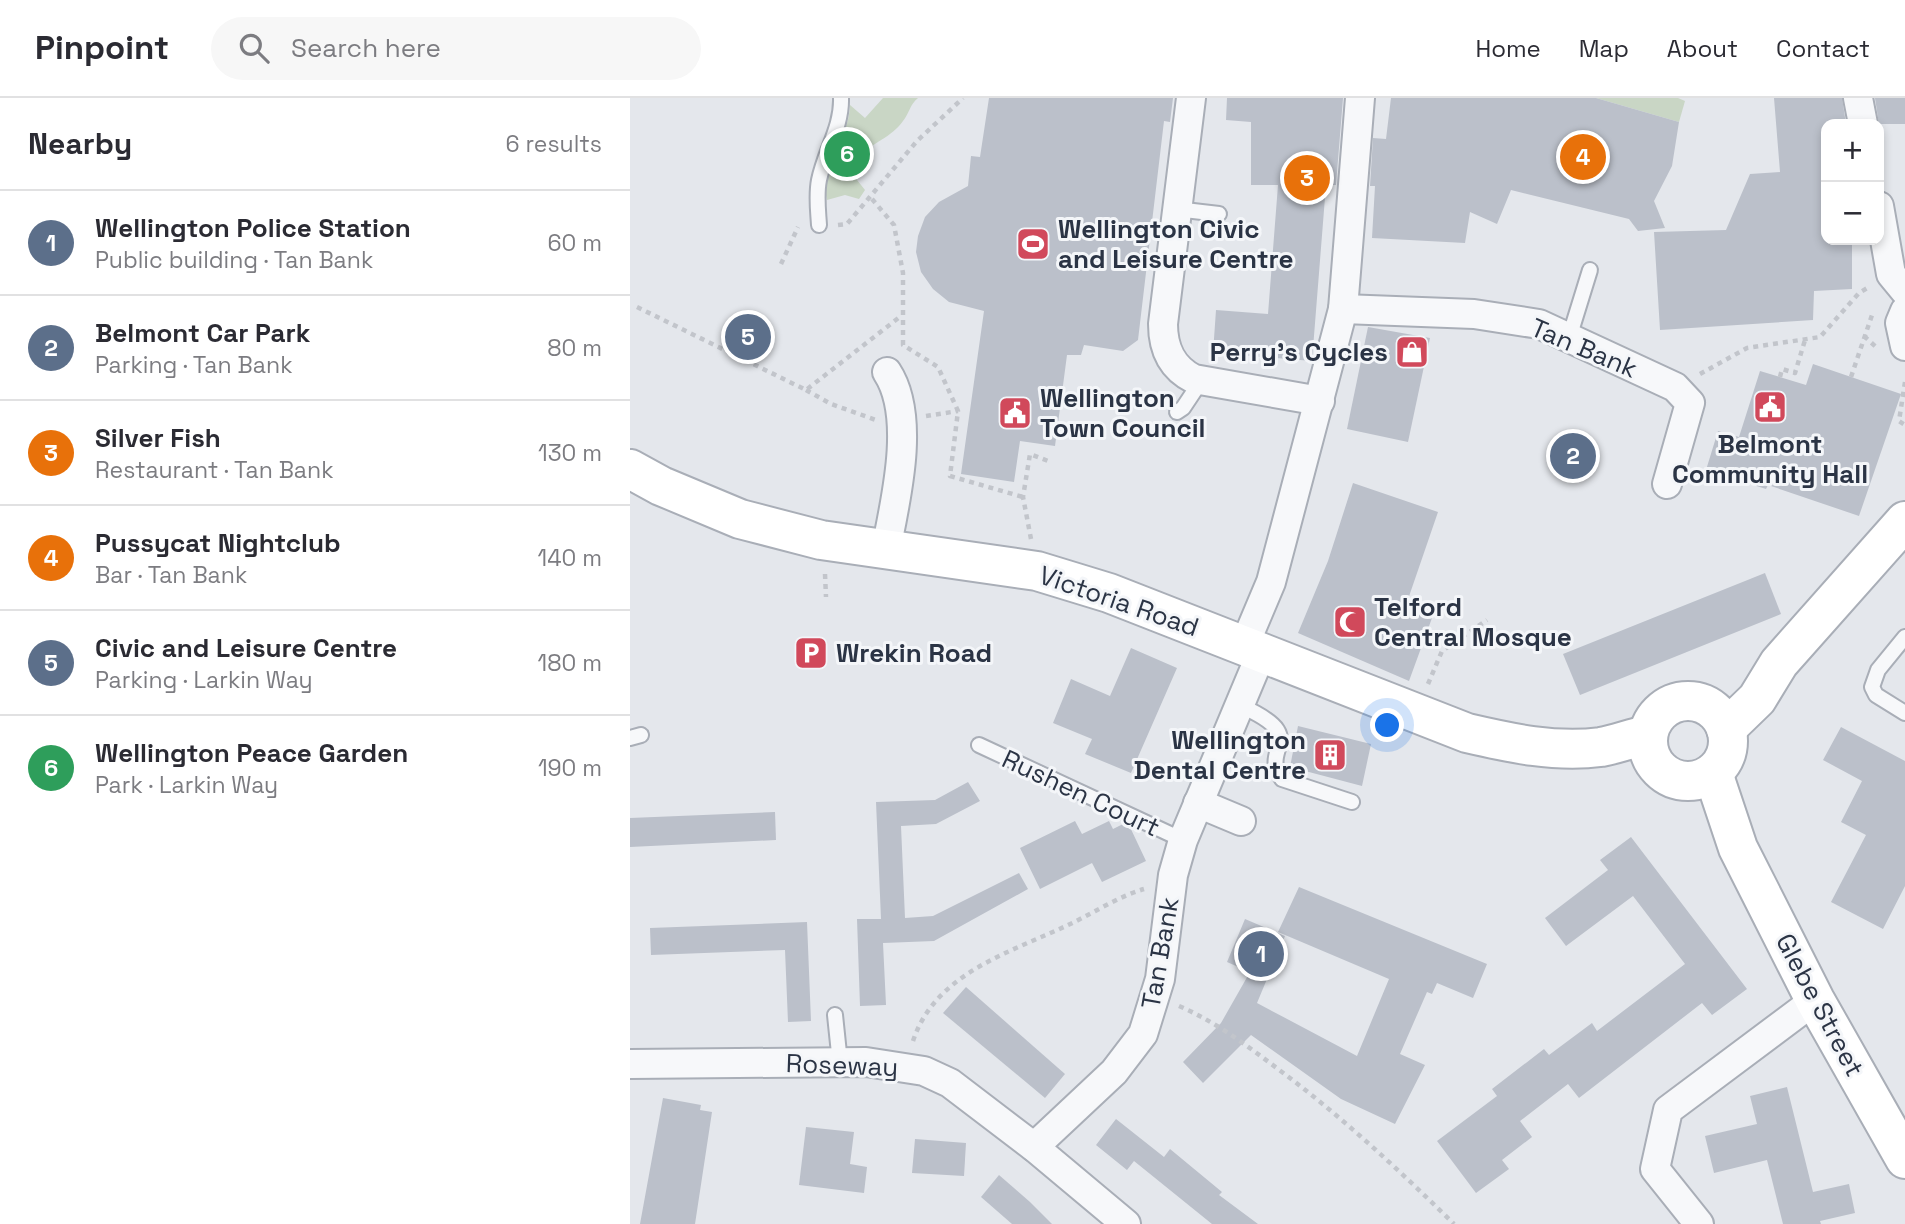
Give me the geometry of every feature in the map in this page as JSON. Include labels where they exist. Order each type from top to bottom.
[{"type":"street","points":[[1191,98],[1175,209],[1163,336],[1172,361],[1181,372],[1200,381],[1320,401]]},
{"type":"street","name":"Tan Bank","points":[[1034,1147],[1130,1056],[1143,1034],[1156,996],[1172,882],[1183,840],[1248,673],[1343,309],[1360,98]]},
{"type":"street","points":[[1858,98],[1862,119]]},
{"type":"street","points":[[1884,226],[1898,282]]},
{"type":"street","name":"Tan Bank","points":[[1343,309],[1474,314],[1539,324],[1675,387]]},
{"type":"street","points":[[1905,311],[1900,323],[1905,346]]},
{"type":"street","points":[[886,549],[896,500],[902,440],[898,389],[887,372]]},
{"type":"street","points":[[1667,484],[1690,403],[1675,387]]},
{"type":"street","name":"Victoria Road","points":[[631,470],[661,486],[740,519],[821,540],[1037,571],[1122,597],[1248,673],[1414,715],[1466,733],[1522,746],[1649,746],[1666,776],[1701,778]]},
{"type":"street","points":[[1715,717],[1757,699],[1779,663],[1905,521]]},
{"type":"street","points":[[1649,746],[1653,721],[1670,705],[1693,701],[1715,717],[1727,754],[1701,778]]},
{"type":"street","name":"Glebe Street","points":[[1701,778],[1815,1000],[1905,1159]]},
{"type":"street","points":[[1198,803],[1241,821]]},
{"type":"street","points":[[1699,1224],[1655,1169],[1668,1110],[1815,1000]]},
{"type":"street","name":"Roseway","points":[[630,1064],[905,1065],[950,1083],[1034,1147],[1126,1224]]},
{"type":"lane","points":[[819,225],[819,179],[841,112],[841,98]]},
{"type":"lane","points":[[1175,209],[1219,214]]},
{"type":"lane","points":[[1569,338],[1590,270]]},
{"type":"lane","points":[[1177,412],[1183,408],[1200,381]]},
{"type":"lane","points":[[1905,637],[1878,670],[1872,687],[1877,695],[1905,713]]},
{"type":"lane","points":[[1248,673],[1268,718],[1278,728],[1280,738],[1277,770],[1282,779],[1352,802]]},
{"type":"lane","name":"Rushen Court","points":[[979,745],[1183,840]]},
{"type":"lane","points":[[835,1014],[840,1063]]},
{"type":"path","points":[[963,98],[918,141],[872,199],[894,225],[903,273],[903,345],[937,367],[958,411],[950,476],[1023,497]]},
{"type":"path","points":[[1675,387],[1747,348],[1820,337],[1859,293],[1898,282]]},
{"type":"path","points":[[1851,377],[1858,349],[1898,282]]},
{"type":"path","points":[[636,307],[806,390],[902,316]]},
{"type":"path","points":[[1780,377],[1782,369],[1795,373],[1805,340]]},
{"type":"path","points":[[1905,382],[1899,421],[1905,425]]},
{"type":"path","points":[[1037,571],[1023,497],[1030,454],[1048,461]]},
{"type":"path","points":[[1414,715],[1442,651],[1486,620]]},
{"type":"path","points":[[905,1065],[918,1025],[935,1001],[959,978],[1020,945],[1140,890],[1172,882]]},
{"type":"path","points":[[1156,996],[1213,1021],[1311,1095],[1365,1139],[1454,1224]]},
{"type":"green space","points":[[883,98],[918,98],[895,130],[868,150],[863,157],[857,180],[865,190],[859,199],[845,195],[827,200],[826,173],[844,131],[850,105],[865,118]]},
{"type":"green space","points":[[1596,98],[1678,98],[1685,101],[1679,122]]},
{"type":"building","name":"Wellington Civic and Leisure Centre","points":[[989,98],[1173,98],[1170,122],[1164,121],[1138,340],[1123,351],[1084,345],[1081,355],[1067,355],[1055,446],[1020,441],[1014,482],[961,474],[984,311],[949,302],[933,289],[921,272],[916,252],[925,217],[939,202],[968,186],[971,156],[980,157]]},
{"type":"building","points":[[1227,98],[1343,98],[1336,185],[1326,185],[1312,361],[1213,353],[1216,310],[1268,314],[1278,185],[1251,185],[1251,122],[1226,120]]},
{"type":"building","points":[[1391,98],[1596,98],[1679,122],[1672,166],[1654,201],[1665,228],[1638,231],[1629,219],[1511,190],[1497,224],[1470,212],[1465,243],[1372,238],[1375,186],[1370,186],[1373,138],[1386,139]]},
{"type":"building","points":[[1774,98],[1842,98],[1845,119],[1821,119],[1821,245],[1852,245],[1852,289],[1814,291],[1813,320],[1660,330],[1654,232],[1726,230],[1750,174],[1780,172]]},
{"type":"building","points":[[1875,98],[1905,98],[1905,124],[1884,124],[1884,119],[1878,119]]},
{"type":"building","points":[[1368,327],[1430,338],[1408,442],[1347,429]]},
{"type":"building","points":[[1813,364],[1901,394],[1859,516],[1768,485],[1766,489],[1706,470],[1718,431],[1739,437],[1760,371],[1806,385]]},
{"type":"building","points":[[1353,483],[1438,512],[1405,608],[1432,618],[1409,681],[1298,633],[1328,561]]},
{"type":"building","points":[[1765,573],[1781,614],[1580,695],[1563,654]]},
{"type":"building","points":[[1131,648],[1177,668],[1131,773],[1085,754],[1092,739],[1053,723],[1071,679],[1110,696]]},
{"type":"building","name":"Wellington Dental Centre","points":[[1298,726],[1371,744],[1362,786],[1290,767]]},
{"type":"building","points":[[1841,727],[1905,761],[1905,886],[1883,929],[1831,902],[1866,835],[1841,822],[1862,781],[1823,760]]},
{"type":"building","points":[[968,782],[980,801],[936,824],[901,826],[905,918],[933,916],[1019,873],[1028,889],[934,941],[883,943],[886,1005],[860,1006],[857,919],[881,919],[876,802],[935,800]]},
{"type":"building","points":[[775,812],[776,840],[630,847],[630,818]]},
{"type":"building","points":[[1075,821],[1082,834],[1109,821],[1113,829],[1125,823],[1129,825],[1146,861],[1102,882],[1092,863],[1040,889],[1020,848]]},
{"type":"building","points":[[1631,837],[1747,989],[1712,1015],[1702,1003],[1579,1098],[1568,1084],[1520,1121],[1532,1137],[1502,1160],[1509,1169],[1476,1193],[1437,1141],[1497,1096],[1492,1089],[1544,1049],[1549,1055],[1592,1023],[1597,1031],[1685,964],[1633,896],[1566,946],[1545,918],[1608,870],[1600,860]]},
{"type":"building","points":[[1299,887],[1487,964],[1473,998],[1437,983],[1432,994],[1427,992],[1400,1054],[1425,1065],[1395,1124],[1341,1099],[1251,1035],[1203,1083],[1183,1062],[1221,1023],[1250,972],[1227,962],[1245,919],[1285,936],[1257,1003],[1357,1056],[1389,979],[1278,932]]},
{"type":"building","points":[[807,922],[811,1021],[788,1022],[785,950],[651,955],[650,928]]},
{"type":"building","points":[[966,987],[1065,1074],[1045,1098],[943,1013]]},
{"type":"building","points":[[1787,1087],[1813,1192],[1849,1184],[1855,1213],[1820,1221],[1821,1224],[1783,1224],[1767,1160],[1714,1173],[1705,1136],[1757,1124],[1750,1096]]},
{"type":"building","points":[[663,1098],[701,1105],[700,1110],[712,1112],[695,1224],[640,1224]]},
{"type":"building","points":[[1116,1119],[1164,1157],[1170,1149],[1222,1192],[1219,1195],[1258,1224],[1212,1224],[1134,1161],[1127,1170],[1096,1145]]},
{"type":"building","points":[[806,1127],[854,1132],[850,1164],[867,1167],[864,1193],[799,1185]]},
{"type":"building","points":[[915,1139],[966,1143],[964,1176],[912,1173]]},
{"type":"building","points":[[999,1175],[1052,1224],[1012,1224],[981,1197]]},
{"type":"place","name":"Wellington Peace Garden","points":[[847,154]]},
{"type":"place","name":"Pussycat Nightclub","points":[[1583,157]]},
{"type":"place","name":"Silver Fish","points":[[1307,178]]},
{"type":"place","name":"Wellington Civic and Leisure Centre","points":[[1033,244]]},
{"type":"place","name":"Civic and Leisure Centre","points":[[748,337]]},
{"type":"place","name":"Perry's Cycles","points":[[1412,352]]},
{"type":"place","name":"Belmont Community Hall","points":[[1770,407]]},
{"type":"place","name":"Wellington Town Council","points":[[1015,413]]},
{"type":"place","name":"Belmont Car Park","points":[[1573,456]]},
{"type":"place","name":"Telford Central Mosque","points":[[1350,622]]},
{"type":"place","name":"Wrekin Road","points":[[811,653]]},
{"type":"place","name":"Wellington Dental Centre","points":[[1330,755]]},
{"type":"place","name":"Wellington Police Station","points":[[1261,954]]}]
